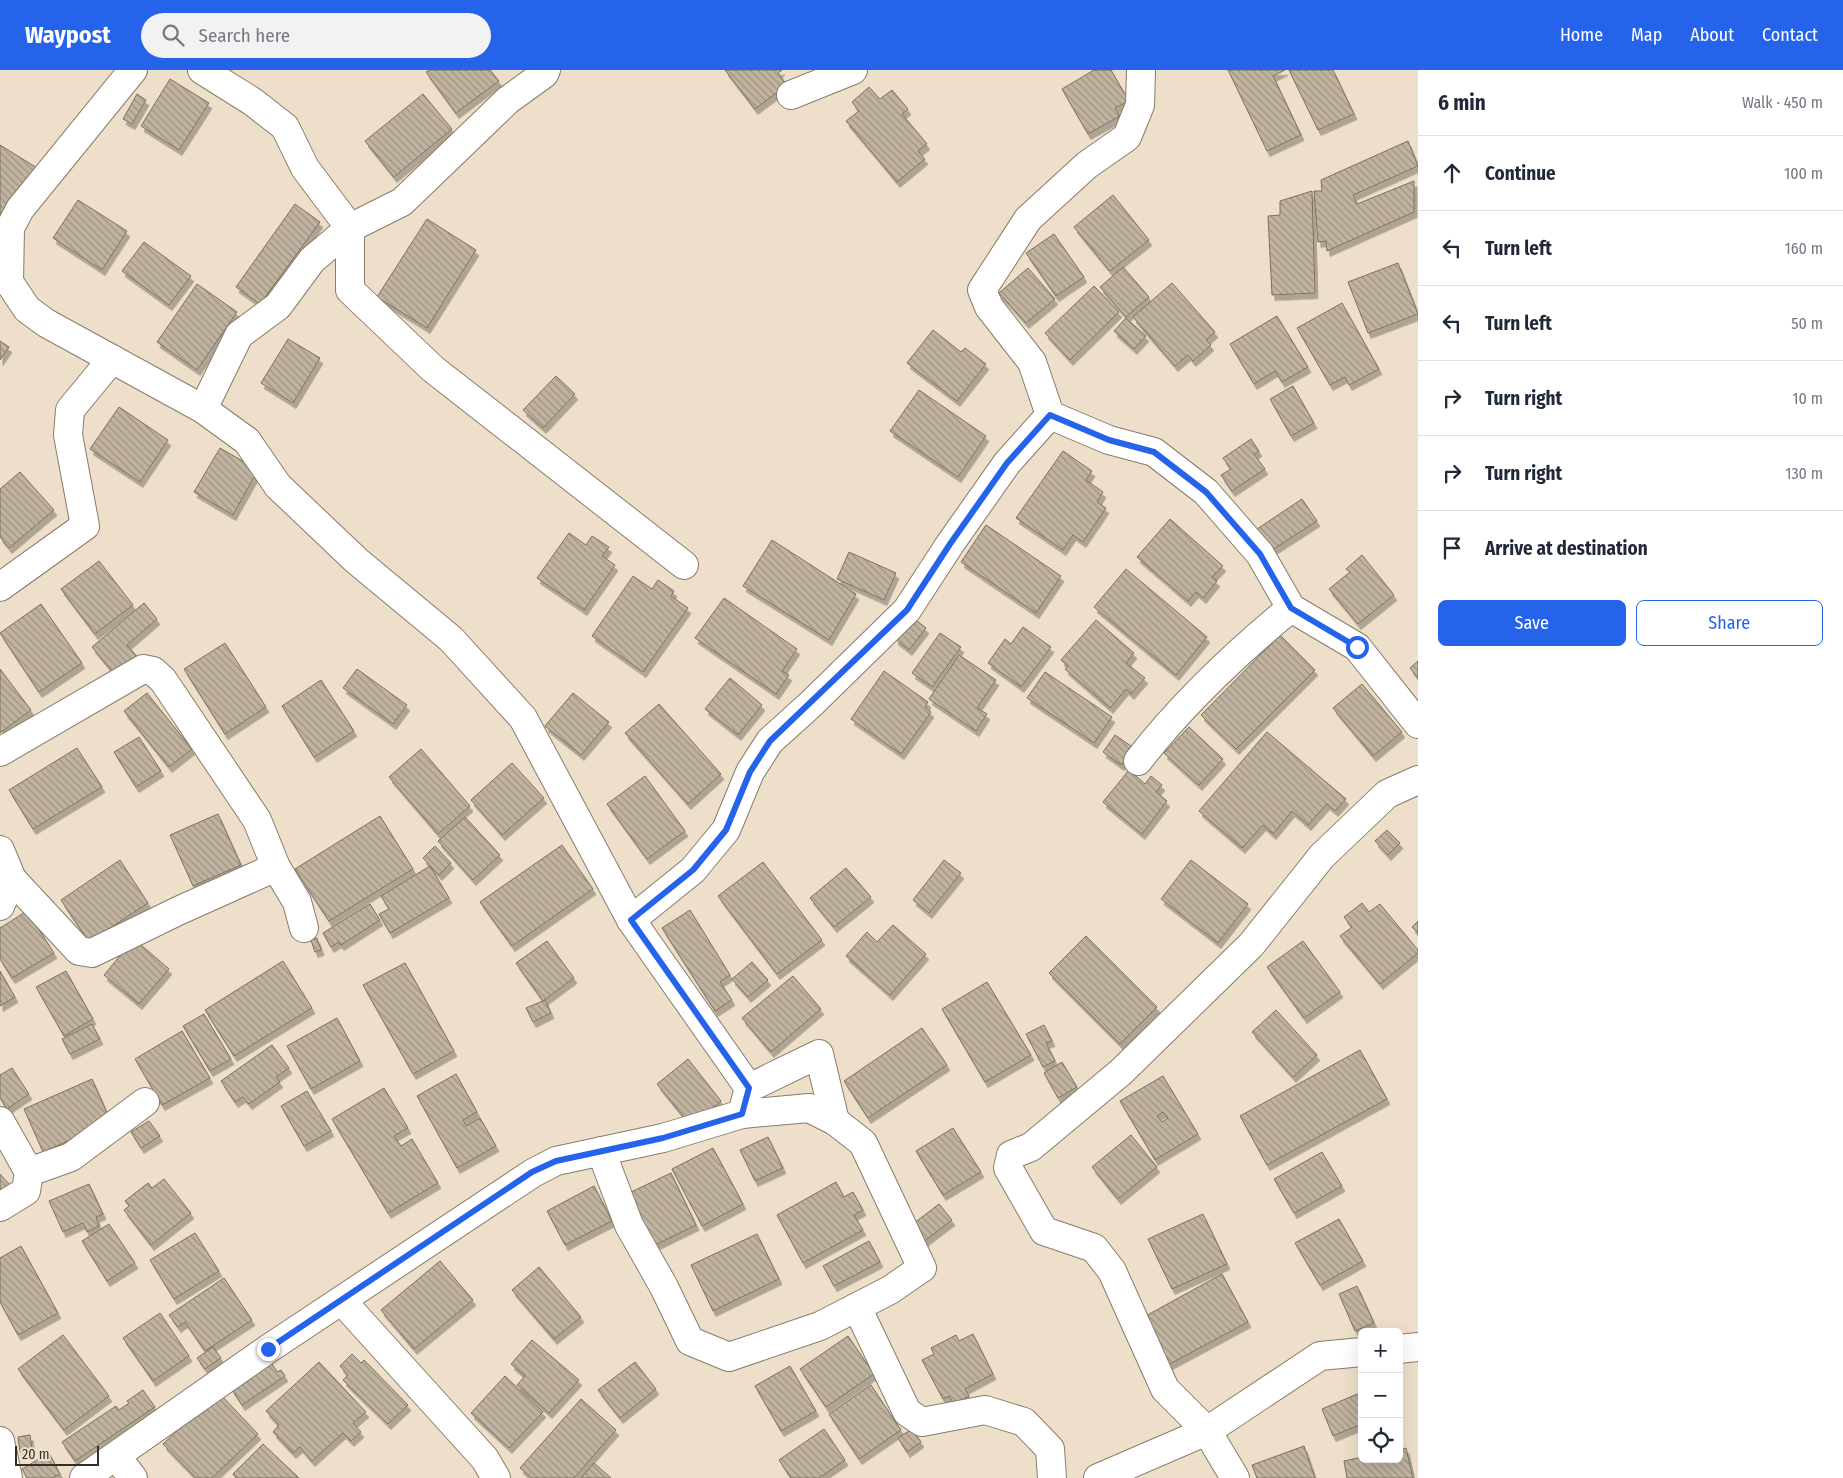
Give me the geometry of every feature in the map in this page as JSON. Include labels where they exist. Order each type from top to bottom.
[{"type":"street","points":[[133,70],[20,209],[10,228],[5,278],[26,309],[67,336],[204,409],[248,441],[278,486],[357,561],[451,639],[523,718],[631,920],[749,1088]]},
{"type":"street","points":[[202,70],[253,102],[284,127],[305,168],[350,228],[350,290],[432,369],[684,565]]},
{"type":"street","points":[[204,409],[239,335],[278,306],[312,260],[350,228],[402,202],[508,100],[544,74],[546,70]]},
{"type":"street","points":[[791,95],[853,70]]},
{"type":"street","points":[[1141,70],[1140,106],[1126,137],[1087,165],[1028,219],[982,290],[989,307],[1032,362],[1050,415],[1109,440],[1154,452],[1206,492],[1260,554],[1291,608],[1357,647],[1418,724]]},
{"type":"street","points":[[0,587],[85,526],[68,435],[70,410],[112,359]]},
{"type":"street","points":[[631,920],[698,864],[726,830],[750,772],[770,741],[907,610],[950,544],[1007,463],[1050,415]]},
{"type":"street","points":[[1138,761],[1167,724],[1253,639],[1291,608]]},
{"type":"street","points":[[0,752],[144,669],[153,671],[163,680],[257,820],[276,867],[297,902],[304,928]]},
{"type":"street","points":[[1235,1478],[1207,1431],[1165,1389],[1112,1271],[1094,1248],[1044,1230],[1008,1168],[1011,1155],[1031,1147],[1121,1072],[1251,945],[1322,856],[1387,794],[1418,780]]},
{"type":"street","points":[[0,850],[12,879],[79,951],[92,953],[178,911],[276,867]]},
{"type":"street","points":[[0,906],[12,879]]},
{"type":"street","points":[[742,1114],[749,1088],[819,1054],[835,1121]]},
{"type":"street","points":[[29,1172],[71,1157],[145,1102]]},
{"type":"street","points":[[84,1478],[268,1349],[532,1172],[556,1161],[601,1151],[663,1138],[742,1114],[809,1108],[835,1121],[863,1143],[922,1268],[890,1290],[820,1326],[729,1357],[690,1341],[664,1287],[629,1224],[601,1151]]},
{"type":"street","points":[[0,1121],[29,1172],[26,1191],[0,1207]]},
{"type":"street","points":[[342,1301],[485,1459],[496,1478]]},
{"type":"street","points":[[858,1307],[907,1412],[922,1422],[985,1410],[1024,1422],[1050,1449],[1052,1478]]},
{"type":"street","points":[[1403,1349],[1418,1347]]},
{"type":"street","points":[[1098,1478],[1207,1431],[1320,1356],[1358,1352]]},
{"type":"street","points":[[0,1440],[8,1478]]},
{"type":"street","points":[[116,1456],[133,1478]]},
{"type":"building","points":[[430,70],[490,70],[499,81],[456,113],[426,72]]},
{"type":"building","points":[[725,70],[782,70],[778,73],[787,85],[755,109]]},
{"type":"building","points":[[1094,70],[1111,70],[1129,101],[1115,108],[1120,116],[1088,134],[1062,89]]},
{"type":"building","points":[[1228,70],[1285,70],[1273,76],[1301,135],[1267,151]]},
{"type":"building","points":[[1289,70],[1333,70],[1354,114],[1318,130]]},
{"type":"building","points":[[170,79],[209,103],[179,150],[141,126]]},
{"type":"building","points":[[869,87],[880,99],[892,90],[908,109],[902,114],[927,144],[918,151],[925,159],[897,182],[846,121],[859,111],[852,102]]},
{"type":"building","points":[[137,94],[146,100],[132,124],[123,119]]},
{"type":"building","points":[[423,94],[452,129],[394,177],[365,141]]},
{"type":"building","points":[[1408,141],[1418,166],[1353,195],[1357,204],[1414,181],[1414,212],[1327,251],[1326,241],[1318,242],[1314,191],[1322,191],[1321,180]]},
{"type":"building","points":[[0,145],[42,171],[0,219]]},
{"type":"building","points":[[1312,191],[1315,293],[1272,295],[1268,216],[1280,215],[1280,201]]},
{"type":"building","points":[[1113,195],[1149,240],[1110,271],[1074,227]]},
{"type":"building","points":[[78,200],[127,231],[102,270],[53,238]]},
{"type":"building","points":[[295,204],[320,222],[260,304],[236,287]]},
{"type":"building","points":[[427,219],[476,250],[427,328],[377,297]]},
{"type":"building","points":[[1054,234],[1084,277],[1056,296],[1026,253]]},
{"type":"building","points":[[144,242],[191,276],[169,305],[122,271]]},
{"type":"building","points":[[1398,263],[1418,314],[1368,333],[1348,282]]},
{"type":"building","points":[[1123,267],[1149,297],[1126,317],[1100,287]]},
{"type":"building","points":[[1028,268],[1055,299],[1026,323],[999,293]]},
{"type":"building","points":[[1172,283],[1215,332],[1206,340],[1211,345],[1193,361],[1188,355],[1175,366],[1133,317]]},
{"type":"building","points":[[197,284],[237,312],[197,370],[157,342]]},
{"type":"building","points":[[1094,286],[1119,312],[1070,360],[1045,333]]},
{"type":"building","points":[[1342,303],[1379,369],[1349,385],[1345,377],[1330,385],[1297,328]]},
{"type":"building","points":[[1277,316],[1308,367],[1282,382],[1275,371],[1254,384],[1230,344]]},
{"type":"building","points":[[1126,318],[1146,336],[1134,349],[1114,331]]},
{"type":"building","points":[[933,330],[961,352],[965,348],[986,364],[957,401],[907,363]]},
{"type":"building","points":[[288,339],[320,358],[293,403],[261,383]]},
{"type":"building","points":[[0,341],[9,347],[0,360]]},
{"type":"building","points":[[556,376],[575,394],[543,428],[523,410]]},
{"type":"building","points":[[1293,386],[1314,423],[1291,436],[1270,399]]},
{"type":"building","points":[[919,390],[986,436],[958,477],[890,431]]},
{"type":"building","points":[[119,407],[168,440],[140,482],[90,449]]},
{"type":"building","points":[[1251,439],[1259,451],[1254,454],[1265,469],[1232,491],[1221,475],[1231,469],[1223,458]]},
{"type":"building","points":[[220,448],[258,470],[233,515],[194,492]]},
{"type":"building","points":[[1063,451],[1092,471],[1086,480],[1103,492],[1097,502],[1106,508],[1083,542],[1073,535],[1063,550],[1016,518]]},
{"type":"building","points":[[20,472],[54,510],[9,548],[0,537],[0,489]]},
{"type":"building","points":[[1302,499],[1317,521],[1272,550],[1257,529]]},
{"type":"building","points":[[1170,519],[1223,566],[1212,577],[1217,581],[1203,598],[1196,592],[1188,601],[1137,557]]},
{"type":"building","points":[[986,525],[1061,576],[1036,613],[961,562]]},
{"type":"building","points":[[569,533],[586,545],[592,536],[609,547],[602,556],[615,565],[584,610],[537,578]]},
{"type":"building","points":[[772,540],[856,594],[829,640],[743,586]]},
{"type":"building","points":[[849,552],[896,573],[884,600],[837,579]]},
{"type":"building","points":[[1362,555],[1394,595],[1358,624],[1329,589],[1350,572],[1346,569]]},
{"type":"building","points":[[99,561],[133,605],[95,634],[61,589]]},
{"type":"building","points":[[1126,569],[1207,637],[1176,675],[1094,607]]},
{"type":"building","points":[[633,576],[652,589],[658,580],[674,591],[671,596],[688,608],[643,672],[592,636]]},
{"type":"building","points":[[724,598],[797,649],[782,671],[789,675],[776,694],[695,638]]},
{"type":"building","points":[[144,603],[157,619],[127,645],[140,660],[118,678],[92,647]]},
{"type":"building","points":[[41,604],[82,663],[39,692],[0,633]]},
{"type":"building","points":[[912,617],[926,628],[909,650],[895,639]]},
{"type":"building","points":[[1096,620],[1134,653],[1126,663],[1145,678],[1131,694],[1126,689],[1110,708],[1065,669],[1068,666],[1061,660]]},
{"type":"building","points":[[1023,627],[1051,647],[1021,687],[988,663],[1005,639],[1011,644]]},
{"type":"building","points":[[940,633],[961,647],[932,687],[912,673]]},
{"type":"building","points":[[1280,635],[1315,670],[1236,749],[1201,715]]},
{"type":"building","points":[[225,643],[266,707],[225,734],[184,669]]},
{"type":"building","points":[[959,655],[996,680],[977,708],[987,714],[976,731],[929,699]]},
{"type":"building","points":[[1418,661],[1418,678],[1410,668]]},
{"type":"building","points":[[0,669],[31,710],[0,733]]},
{"type":"building","points":[[357,669],[407,705],[393,724],[343,688]]},
{"type":"building","points":[[884,671],[928,702],[925,707],[931,712],[901,754],[851,719]]},
{"type":"building","points":[[1045,672],[1112,717],[1094,743],[1027,698]]},
{"type":"building","points":[[730,678],[762,705],[738,735],[705,709]]},
{"type":"building","points":[[321,680],[354,731],[314,757],[282,706]]},
{"type":"building","points":[[1362,684],[1402,732],[1373,756],[1333,708]]},
{"type":"building","points":[[147,693],[192,749],[169,767],[124,711]]},
{"type":"building","points":[[573,693],[609,722],[581,755],[545,726]]},
{"type":"building","points":[[659,704],[721,774],[688,804],[625,733]]},
{"type":"building","points":[[1189,727],[1223,759],[1199,785],[1164,753]]},
{"type":"building","points":[[1267,732],[1346,799],[1335,811],[1327,804],[1308,825],[1292,811],[1273,834],[1263,825],[1242,848],[1199,811]]},
{"type":"building","points":[[1115,735],[1134,748],[1121,765],[1103,752]]},
{"type":"building","points":[[139,737],[161,771],[136,787],[114,752]]},
{"type":"building","points":[[77,748],[102,787],[33,829],[9,790]]},
{"type":"building","points":[[421,749],[470,806],[438,834],[389,777]]},
{"type":"building","points":[[512,763],[544,798],[502,835],[471,800]]},
{"type":"building","points":[[1129,770],[1145,784],[1151,776],[1162,785],[1156,792],[1167,801],[1142,834],[1103,802]]},
{"type":"building","points":[[645,776],[685,831],[647,859],[607,804]]},
{"type":"building","points":[[218,814],[241,865],[193,886],[170,835]]},
{"type":"building","points":[[380,816],[413,869],[329,921],[295,869]]},
{"type":"building","points":[[465,817],[500,855],[473,880],[438,841]]},
{"type":"building","points":[[1387,830],[1400,843],[1388,855],[1375,841]]},
{"type":"building","points":[[562,845],[593,889],[512,946],[480,902]]},
{"type":"building","points":[[435,846],[451,863],[439,875],[423,858]]},
{"type":"building","points":[[120,860],[148,903],[89,942],[61,900]]},
{"type":"building","points":[[944,860],[961,873],[929,913],[913,900]]},
{"type":"building","points":[[1191,860],[1248,904],[1218,943],[1161,899]]},
{"type":"building","points":[[763,862],[822,940],[777,974],[718,896]]},
{"type":"building","points":[[430,866],[449,898],[390,933],[379,914],[389,909],[381,896]]},
{"type":"building","points":[[846,868],[871,897],[834,927],[810,898]]},
{"type":"building","points":[[1362,903],[1369,912],[1380,904],[1418,950],[1418,953],[1380,984],[1340,936],[1352,927],[1344,917]]},
{"type":"building","points":[[370,904],[380,920],[341,945],[339,942],[331,947],[323,933]]},
{"type":"building","points":[[690,910],[730,975],[720,982],[732,1000],[715,1011],[662,928]]},
{"type":"building","points":[[27,911],[54,953],[12,978],[0,959],[0,928]]},
{"type":"building","points":[[1418,921],[1418,933],[1412,927]]},
{"type":"building","points":[[893,925],[926,954],[890,995],[846,956],[867,932],[877,942]]},
{"type":"building","points":[[1086,936],[1157,1007],[1120,1044],[1049,973]]},
{"type":"building","points":[[317,938],[321,950],[315,952],[311,940]]},
{"type":"building","points":[[134,939],[169,969],[139,1004],[104,975]]},
{"type":"building","points":[[547,941],[574,978],[543,1001],[516,963]]},
{"type":"building","points":[[1303,941],[1340,992],[1304,1018],[1267,967]]},
{"type":"building","points":[[283,961],[312,1008],[234,1056],[205,1010]]},
{"type":"building","points":[[752,962],[768,980],[748,997],[732,979]]},
{"type":"building","points":[[405,963],[454,1051],[413,1074],[363,985]]},
{"type":"building","points":[[0,971],[15,997],[0,1006]]},
{"type":"building","points":[[66,971],[93,1019],[64,1036],[36,987]]},
{"type":"building","points":[[793,976],[821,1009],[771,1052],[742,1018]]},
{"type":"building","points":[[987,982],[1031,1055],[985,1082],[942,1009]]},
{"type":"building","points":[[545,1000],[551,1013],[533,1022],[526,1008]]},
{"type":"building","points":[[1276,1010],[1317,1055],[1293,1077],[1252,1032]]},
{"type":"building","points":[[204,1014],[231,1059],[210,1071],[183,1026]]},
{"type":"building","points":[[337,1018],[360,1061],[311,1089],[287,1046]]},
{"type":"building","points":[[92,1024],[100,1039],[70,1054],[62,1039]]},
{"type":"building","points":[[1044,1025],[1052,1041],[1046,1043],[1055,1061],[1043,1067],[1026,1034]]},
{"type":"building","points":[[922,1028],[947,1065],[868,1118],[844,1081]]},
{"type":"building","points":[[182,1031],[210,1078],[162,1105],[135,1059]]},
{"type":"building","points":[[272,1045],[289,1068],[276,1077],[280,1082],[249,1104],[243,1097],[235,1102],[221,1081]]},
{"type":"building","points":[[1360,1050],[1387,1099],[1267,1165],[1240,1116]]},
{"type":"building","points":[[688,1059],[721,1101],[691,1126],[657,1084]]},
{"type":"building","points":[[1062,1062],[1077,1087],[1058,1098],[1044,1073]]},
{"type":"building","points":[[12,1068],[29,1094],[7,1109],[0,1098],[0,1075]]},
{"type":"building","points":[[456,1074],[477,1112],[463,1120],[466,1126],[480,1118],[496,1146],[457,1168],[417,1096]]},
{"type":"building","points":[[1163,1076],[1198,1134],[1155,1160],[1120,1101]],"holes":[[[1163,1112],[1168,1118],[1162,1122],[1157,1116]]]},
{"type":"building","points":[[92,1079],[111,1122],[43,1152],[24,1109]]},
{"type":"building","points":[[384,1088],[408,1128],[394,1136],[401,1146],[412,1139],[438,1183],[388,1213],[332,1119]]},
{"type":"building","points":[[307,1091],[331,1131],[304,1146],[281,1106]]},
{"type":"building","points":[[149,1121],[160,1136],[141,1148],[131,1132]]},
{"type":"building","points":[[953,1128],[981,1172],[943,1195],[916,1151]]},
{"type":"building","points":[[1131,1135],[1157,1167],[1118,1199],[1092,1167]]},
{"type":"building","points":[[768,1137],[783,1168],[755,1181],[740,1150]]},
{"type":"building","points":[[713,1148],[743,1204],[702,1226],[672,1169]]},
{"type":"building","points":[[1322,1152],[1342,1186],[1294,1213],[1274,1179]]},
{"type":"building","points":[[671,1173],[696,1225],[655,1245],[629,1193]]},
{"type":"building","points":[[0,1174],[10,1185],[0,1194]]},
{"type":"building","points":[[164,1179],[191,1213],[151,1245],[124,1210],[129,1206],[125,1201],[148,1183],[152,1188]]},
{"type":"building","points":[[836,1182],[844,1197],[853,1192],[863,1210],[854,1215],[863,1230],[803,1263],[777,1215]]},
{"type":"building","points":[[89,1184],[103,1214],[96,1217],[99,1226],[87,1232],[83,1223],[63,1232],[49,1201]]},
{"type":"building","points":[[594,1186],[612,1221],[565,1245],[547,1211]]},
{"type":"building","points":[[939,1204],[952,1220],[922,1243],[909,1227]]},
{"type":"building","points":[[1203,1214],[1227,1264],[1172,1289],[1148,1239]]},
{"type":"building","points":[[1339,1219],[1363,1261],[1320,1285],[1295,1243]]},
{"type":"building","points":[[109,1224],[135,1263],[107,1281],[82,1241]]},
{"type":"building","points":[[195,1233],[219,1271],[174,1299],[150,1260]]},
{"type":"building","points":[[757,1234],[779,1279],[713,1311],[691,1265]]},
{"type":"building","points":[[869,1241],[880,1262],[834,1286],[823,1266]]},
{"type":"building","points":[[21,1246],[58,1313],[18,1335],[0,1302],[0,1258]]},
{"type":"building","points":[[440,1261],[473,1300],[414,1349],[381,1310]]},
{"type":"building","points":[[539,1267],[581,1317],[554,1339],[512,1290]]},
{"type":"building","points":[[1222,1274],[1248,1322],[1168,1365],[1142,1318]]},
{"type":"building","points":[[224,1278],[252,1320],[205,1351],[185,1322],[178,1327],[169,1315]]},
{"type":"building","points":[[1357,1286],[1374,1323],[1358,1328],[1355,1331],[1339,1294]]},
{"type":"building","points":[[160,1313],[189,1356],[153,1381],[123,1338]]},
{"type":"building","points":[[973,1334],[993,1374],[965,1389],[969,1396],[954,1404],[949,1396],[943,1399],[922,1360],[934,1354],[931,1348],[956,1335],[959,1341]]},
{"type":"building","points":[[63,1335],[109,1396],[64,1430],[18,1369]]},
{"type":"building","points":[[848,1336],[874,1374],[826,1407],[800,1369]]},
{"type":"building","points":[[532,1340],[579,1380],[549,1413],[517,1385],[525,1376],[511,1364]]},
{"type":"building","points":[[213,1347],[221,1358],[205,1369],[197,1358]]},
{"type":"building","points":[[352,1354],[361,1363],[364,1360],[408,1405],[388,1424],[343,1380],[348,1375],[340,1366]]},
{"type":"building","points":[[271,1362],[277,1372],[281,1370],[285,1376],[242,1405],[231,1388]]},
{"type":"building","points":[[319,1362],[366,1412],[353,1423],[361,1432],[351,1441],[343,1433],[312,1461],[300,1447],[293,1453],[273,1432],[279,1425],[266,1411]]},
{"type":"building","points":[[635,1362],[656,1389],[620,1418],[598,1390]]},
{"type":"building","points":[[790,1366],[816,1411],[781,1431],[755,1386]]},
{"type":"building","points":[[505,1376],[543,1412],[509,1448],[471,1413]]},
{"type":"building","points":[[871,1385],[901,1430],[859,1459],[829,1414]]},
{"type":"building","points":[[143,1390],[155,1407],[75,1461],[62,1442],[116,1406],[119,1410],[129,1403],[127,1401]]},
{"type":"building","points":[[218,1392],[258,1434],[212,1478],[196,1478],[163,1444]]},
{"type":"building","points":[[1358,1394],[1358,1426],[1333,1436],[1322,1409]]},
{"type":"building","points":[[581,1399],[616,1430],[574,1478],[532,1478],[520,1468]]},
{"type":"building","points":[[824,1429],[845,1460],[819,1478],[791,1478],[779,1460]]},
{"type":"building","points":[[912,1429],[921,1442],[907,1452],[898,1438]]},
{"type":"building","points":[[30,1435],[32,1449],[20,1452],[18,1437]]},
{"type":"building","points":[[263,1444],[299,1478],[236,1478],[233,1474]]},
{"type":"building","points":[[1304,1446],[1315,1478],[1257,1478],[1252,1465]]},
{"type":"building","points":[[1406,1448],[1413,1478],[1347,1478],[1344,1461],[1358,1458],[1358,1463],[1403,1463],[1403,1449]]},
{"type":"building","points":[[49,1453],[60,1474],[52,1478],[27,1478],[22,1469]]},
{"type":"building","points":[[594,1463],[611,1478],[581,1478]]},
{"type":"route","points":[[268,1349],[532,1172],[556,1161],[663,1138],[742,1114],[749,1088],[631,920],[693,870],[726,830],[750,772],[770,741],[811,704],[907,610],[950,544],[1007,463],[1050,415],[1109,440],[1154,452],[1206,492],[1260,554],[1291,608],[1357,647]]}]
